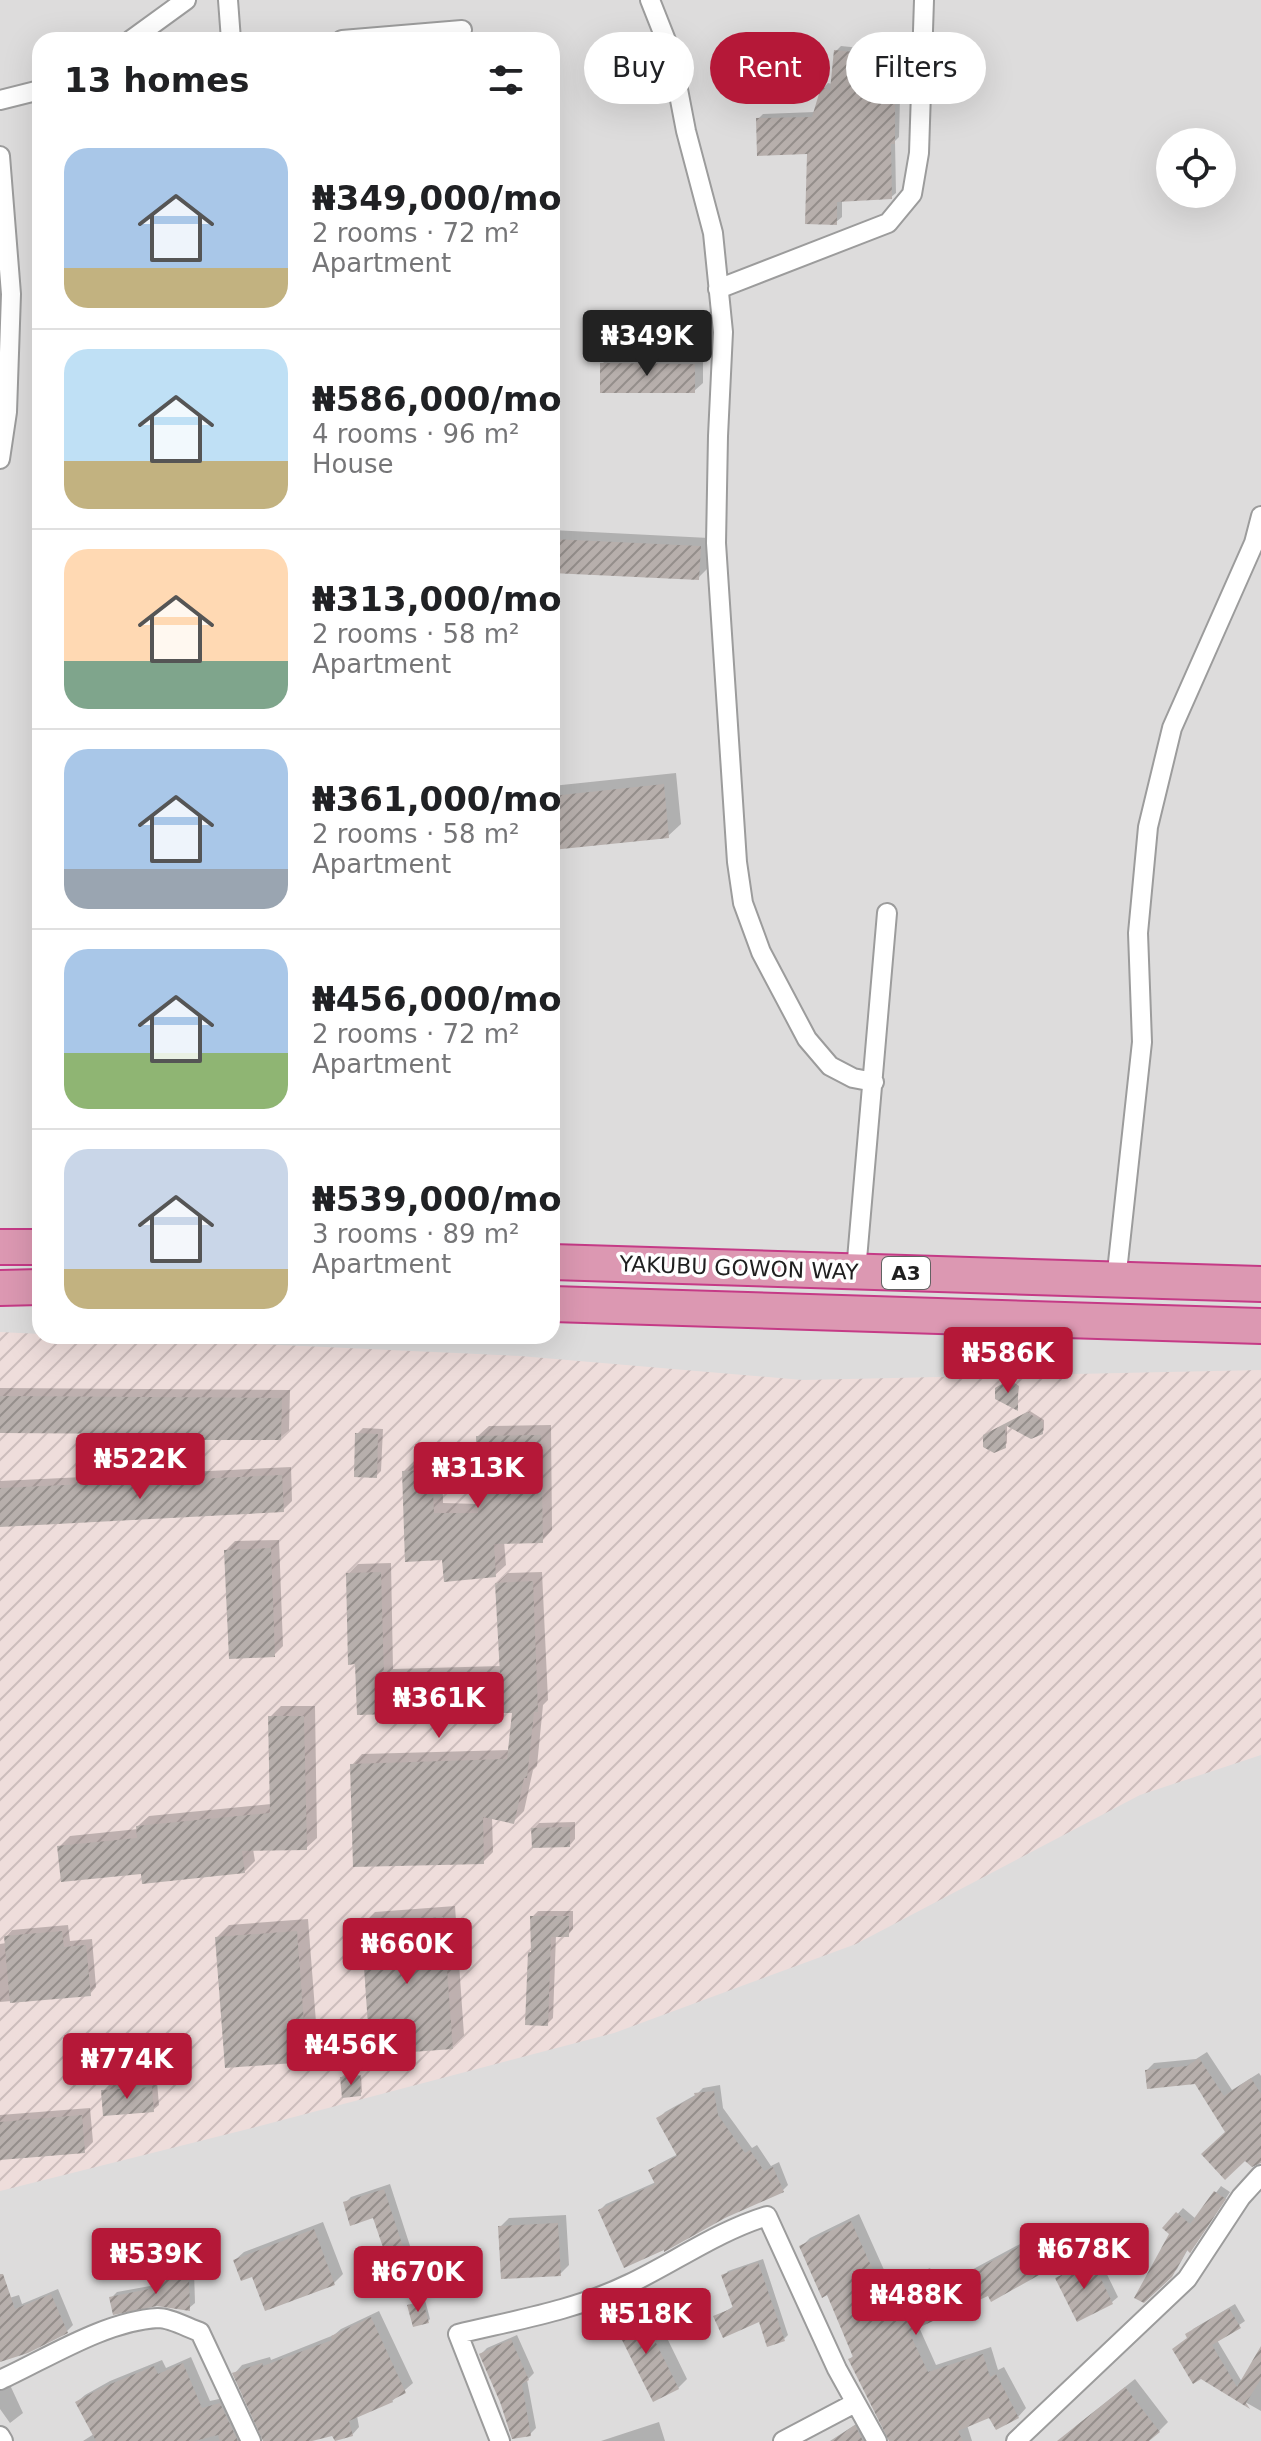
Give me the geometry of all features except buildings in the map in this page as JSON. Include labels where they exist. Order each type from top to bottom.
[{"type":"highway","points":[[0,1247],[32,1247]]},
{"type":"highway","name":"YAKUBU GOWON WAY","points":[[560,1262],[1261,1284]]},
{"type":"highway","points":[[725,1267],[725,1309]]},
{"type":"highway","points":[[0,1288],[32,1287]]},
{"type":"highway","name":"YAKUBU GOWON WAY","points":[[560,1304],[1261,1326]]},
{"type":"street","points":[[142,32],[186,0]]},
{"type":"street","points":[[228,0],[230,32]]},
{"type":"street","points":[[650,0],[671,53],[686,131],[713,233],[723,332],[716,543],[736,846],[743,903],[761,952],[807,1039],[830,1066],[853,1078],[874,1082]]},
{"type":"street","points":[[718,289],[888,223],[912,194],[919,153],[924,0]]},
{"type":"street","points":[[438,32],[462,30]]},
{"type":"street","points":[[0,100],[32,92]]},
{"type":"street","points":[[0,156],[11,294],[7,412],[0,459]]},
{"type":"street","points":[[1116,1281],[1142,1042],[1138,933],[1148,827],[1172,728],[1254,543],[1261,516]]},
{"type":"street","points":[[856,1271],[887,913]]},
{"type":"street","points":[[1016,2441],[1187,2279],[1241,2197],[1261,2175]]},
{"type":"street","points":[[500,2441],[458,2334],[575,2306],[628,2285],[744,2223],[767,2216],[837,2369],[877,2441]]},
{"type":"street","points":[[0,2380],[83,2339],[120,2326],[161,2318],[200,2332],[251,2441]]},
{"type":"street","points":[[783,2441],[855,2403]]},
{"type":"street","points":[[0,2436],[3,2441]]},
{"type":"shaded area","points":[[0,0],[1261,0],[1261,2441],[0,2441]]},
{"type":"shaded area","points":[[0,1332],[32,1334],[32,1344],[262,1344],[520,1356],[803,1380],[1261,1370],[1261,1755],[1140,1795],[856,1944],[614,2033],[0,2191]]}]
